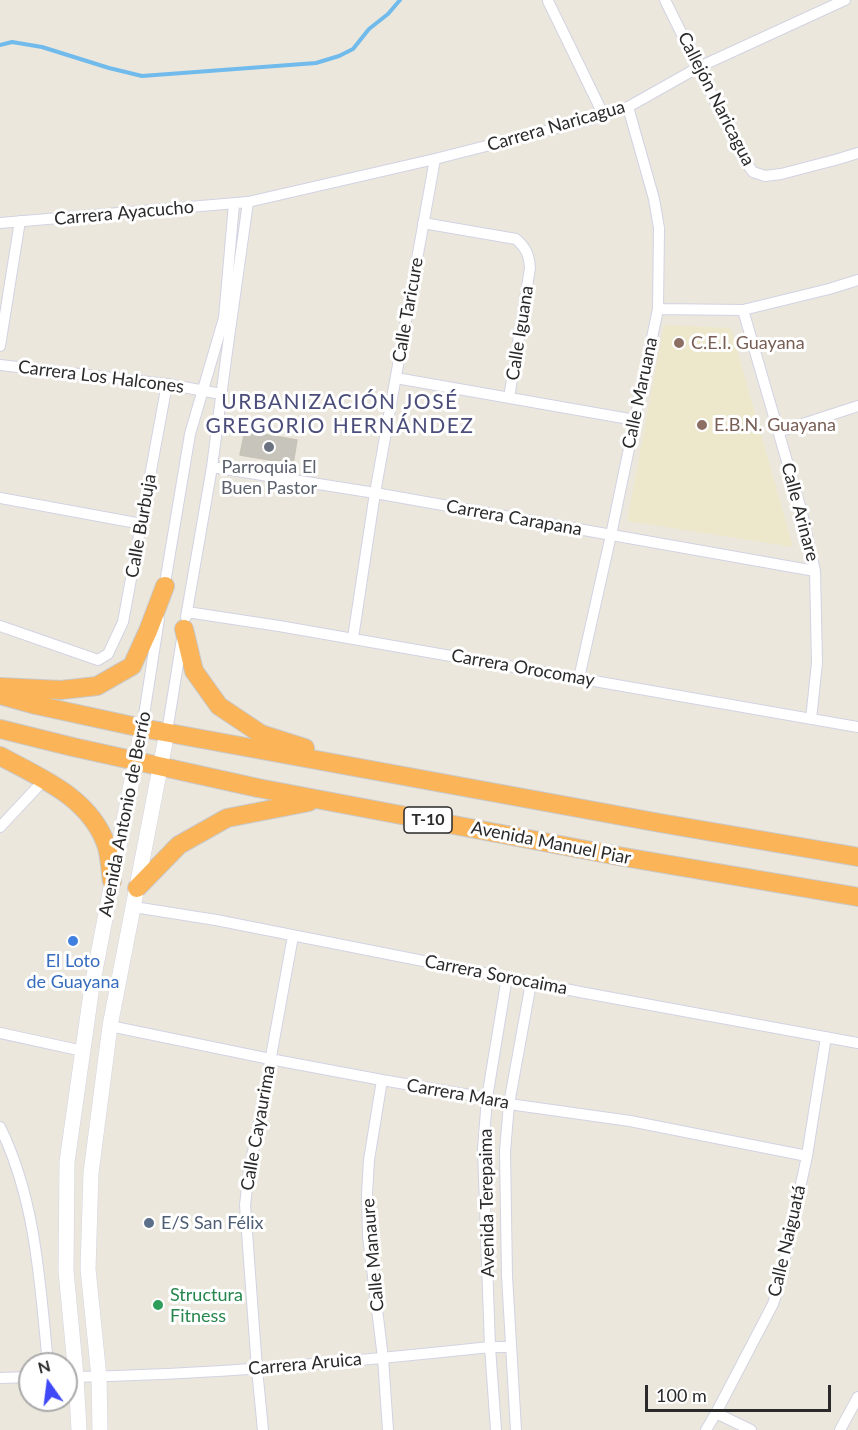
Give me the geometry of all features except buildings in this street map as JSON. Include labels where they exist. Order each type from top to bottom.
[{"type":"highway","points":[[0,687],[61,690],[97,686],[132,666],[165,586]]},
{"type":"highway","points":[[185,621],[194,671],[219,706],[261,734],[352,766]]},
{"type":"highway","name":"T-10","points":[[0,695],[142,728],[858,857]]},
{"type":"highway","name":"Avenida Manuel Piar","points":[[0,729],[135,761],[323,801],[618,856],[858,897]]},
{"type":"highway","points":[[0,756],[66,792],[92,816],[106,845],[112,881]]},
{"type":"highway","points":[[137,888],[179,845],[227,818],[323,801]]},
{"type":"street","name":"Callejón Naricagua","points":[[665,0],[744,160],[753,172],[765,176],[781,174],[858,153]]},
{"type":"street","name":"Carrera Naricagua","points":[[248,202],[435,159],[604,116],[628,107],[699,67],[845,0]]},
{"type":"street","points":[[548,1],[604,116]]},
{"type":"street","name":"Calle Maruana","points":[[579,678],[658,309],[659,228],[654,199],[628,107]]},
{"type":"street","name":"Calle Taricure","points":[[353,638],[375,493],[435,159]]},
{"type":"street","name":"Carrera Ayacucho","points":[[0,223],[248,202]]},
{"type":"street","name":"Avenida Antonio de Berrío","points":[[100,1430],[99,1377],[88,1269],[91,1183],[110,1026],[167,732],[212,466],[248,202]]},
{"type":"street","name":"Avenida Antonio de Berrío","points":[[70,1352],[66,1271],[67,1162],[92,986],[142,728],[190,434],[224,318],[234,204]]},
{"type":"street","points":[[0,346],[20,221]]},
{"type":"street","name":"Calle Iguana","points":[[423,222],[516,239],[525,247],[530,257],[509,398]]},
{"type":"street","points":[[658,309],[743,310],[858,280]]},
{"type":"street","name":"Calle Arinare","points":[[743,310],[802,513],[815,571],[817,663],[811,719]]},
{"type":"street","name":"Carrera Los Halcones","points":[[0,365],[166,384],[221,394]]},
{"type":"street","points":[[396,378],[635,420]]},
{"type":"street","name":"Calle Burbuja","points":[[0,626],[98,660],[108,654],[123,622],[166,384]]},
{"type":"street","points":[[778,432],[858,406]]},
{"type":"street","name":"Carrera Carapana","points":[[212,466],[815,571]]},
{"type":"street","points":[[0,498],[142,524]]},
{"type":"street","name":"Carrera Orocomay","points":[[185,621],[279,626],[858,727]]},
{"type":"street","points":[[0,827],[44,780]]},
{"type":"street","name":"Carrera Sorocaima","points":[[134,907],[216,920],[858,1043]]},
{"type":"street","name":"Calle Cayaurima","points":[[263,1430],[245,1205],[249,1170],[293,936]]},
{"type":"street","name":"Avenida Terepaima","points":[[496,1430],[490,1347],[483,1149],[488,1098],[507,977]]},
{"type":"street","name":"Avenida Terepaima","points":[[516,1430],[507,1276],[505,1151],[509,1104],[531,982]]},
{"type":"street","name":"Carrera Mara","points":[[110,1026],[270,1059],[488,1098],[509,1104],[630,1121],[807,1156]]},
{"type":"street","points":[[0,1033],[83,1051]]},
{"type":"street","name":"Calle Naiguatá","points":[[706,1430],[772,1304],[779,1286],[807,1156],[826,1037]]},
{"type":"street","name":"Calle Manaure","points":[[382,1080],[369,1160],[368,1236],[383,1358],[388,1430]]},
{"type":"street","points":[[0,1127],[16,1167],[30,1220],[38,1267],[47,1352]]},
{"type":"street","name":"Carrera Aruica","points":[[78,1376],[257,1369],[490,1347],[511,1347]]},
{"type":"street","points":[[0,1378],[18,1377]]},
{"type":"street","points":[[840,1430],[858,1397]]},
{"type":"street","name":"Avenida Antonio de Berrío","points":[[76,1412],[79,1430]]},
{"type":"street","points":[[716,1413],[751,1430]]},
{"type":"shaded area","name":"E.B.N. Guayana","points":[[664,325],[731,328],[793,547],[627,521]]},
{"type":"waterway","points":[[0,45],[12,42],[42,47],[142,76],[316,63],[353,49],[369,29],[388,14],[400,0]]},
{"type":"place","name":"C.E.I. Guayana","points":[[679,343]]},
{"type":"place","name":"E.B.N. Guayana","points":[[702,425]]},
{"type":"place","name":"Parroquia El Buen Pastor","points":[[269,447]]},
{"type":"place","name":"El Loto de Guayana","points":[[73,941]]},
{"type":"place","name":"E/S San Félix","points":[[149,1223]]},
{"type":"place","name":"Structura Fitness","points":[[158,1305]]},
{"type":"district","name":"URBANIZACIÓN JOSÉ GREGORIO HERNÁNDEZ","points":[[340,414]]}]
